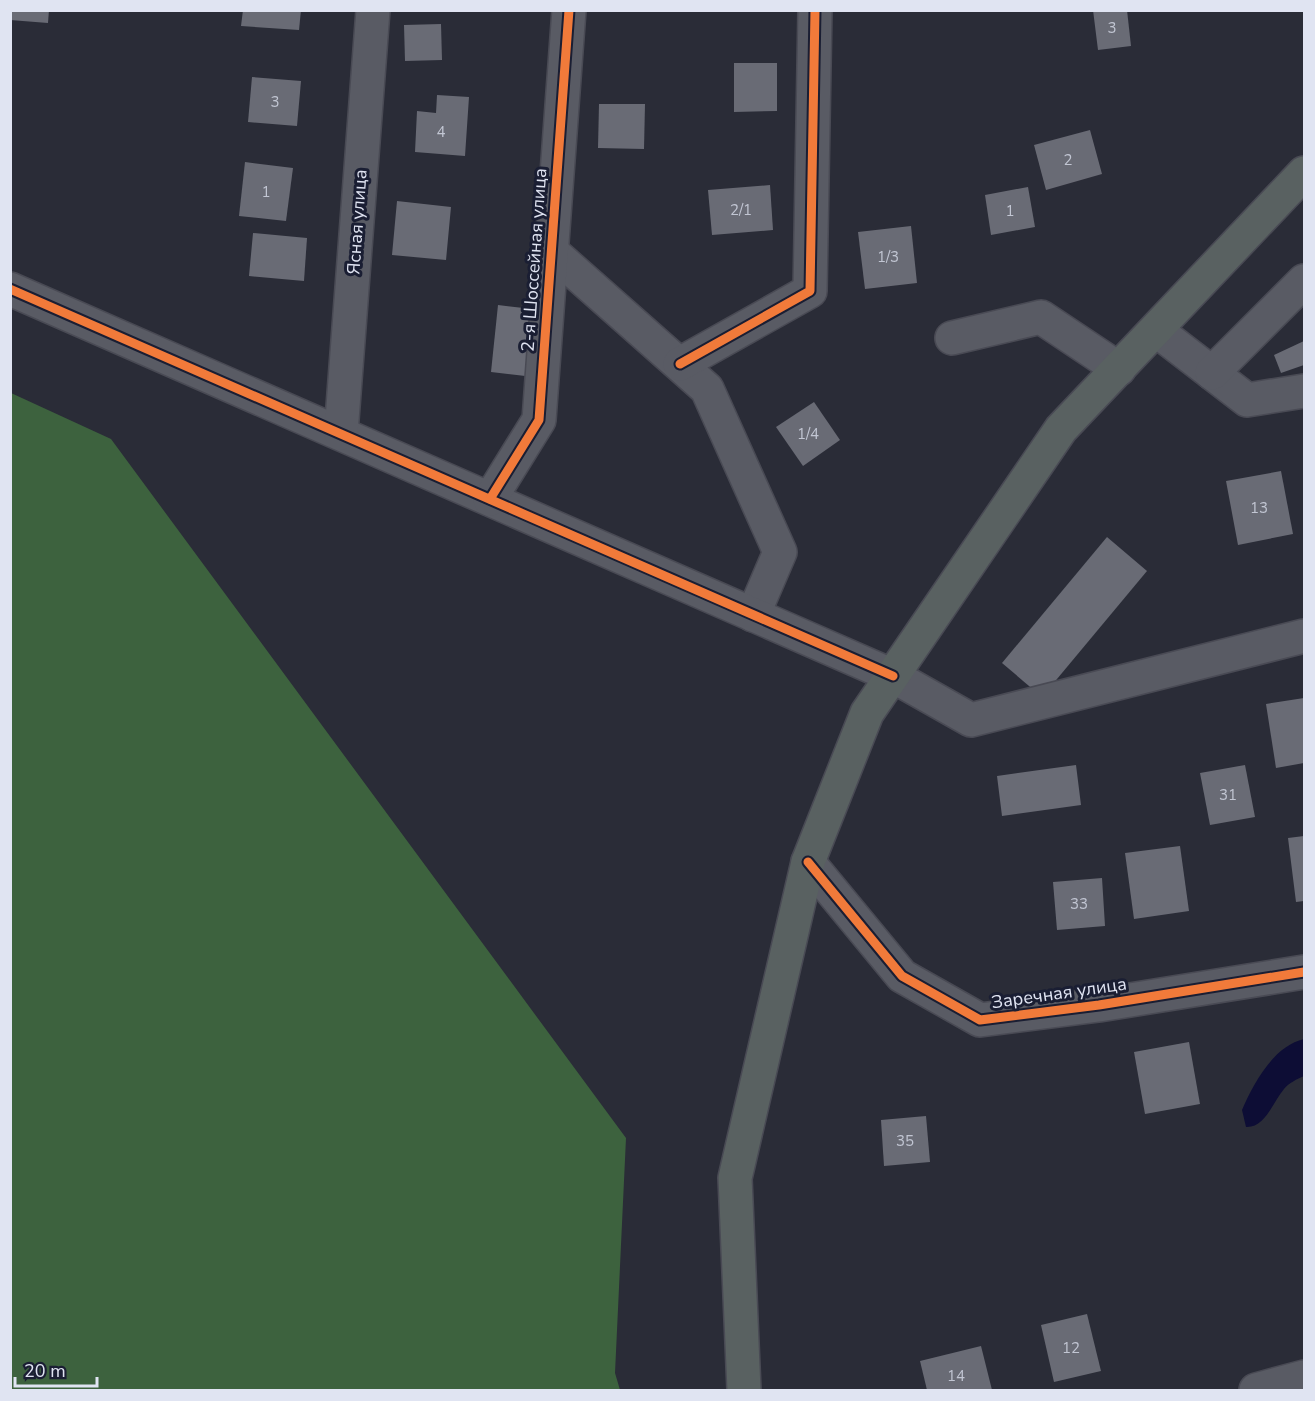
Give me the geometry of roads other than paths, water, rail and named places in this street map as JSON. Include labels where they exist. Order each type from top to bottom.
[{"type":"main road","points":[[744,1390],[735,1178],[808,862],[867,713],[1061,429],[1305,173]]},
{"type":"street","name":"Ясная улица","points":[[340,433],[373,10]]},
{"type":"street","name":"2-я Шоссейная улица","points":[[490,499],[539,420],[568,10]]},
{"type":"street","points":[[680,364],[810,291],[815,10]]},
{"type":"street","points":[[551,251],[707,389],[780,552],[753,615]]},
{"type":"street","points":[[1212,373],[1305,281]]},
{"type":"street","points":[[10,289],[893,676],[971,720],[1305,636]]},
{"type":"street","points":[[952,338],[1041,317],[1119,369]]},
{"type":"street","points":[[1156,330],[1247,400],[1305,391]]},
{"type":"street","name":"Заречная улица","points":[[808,862],[902,976],[980,1020],[1099,1005],[1305,972]]},
{"type":"street","points":[[1256,1390],[1305,1377]]}]
